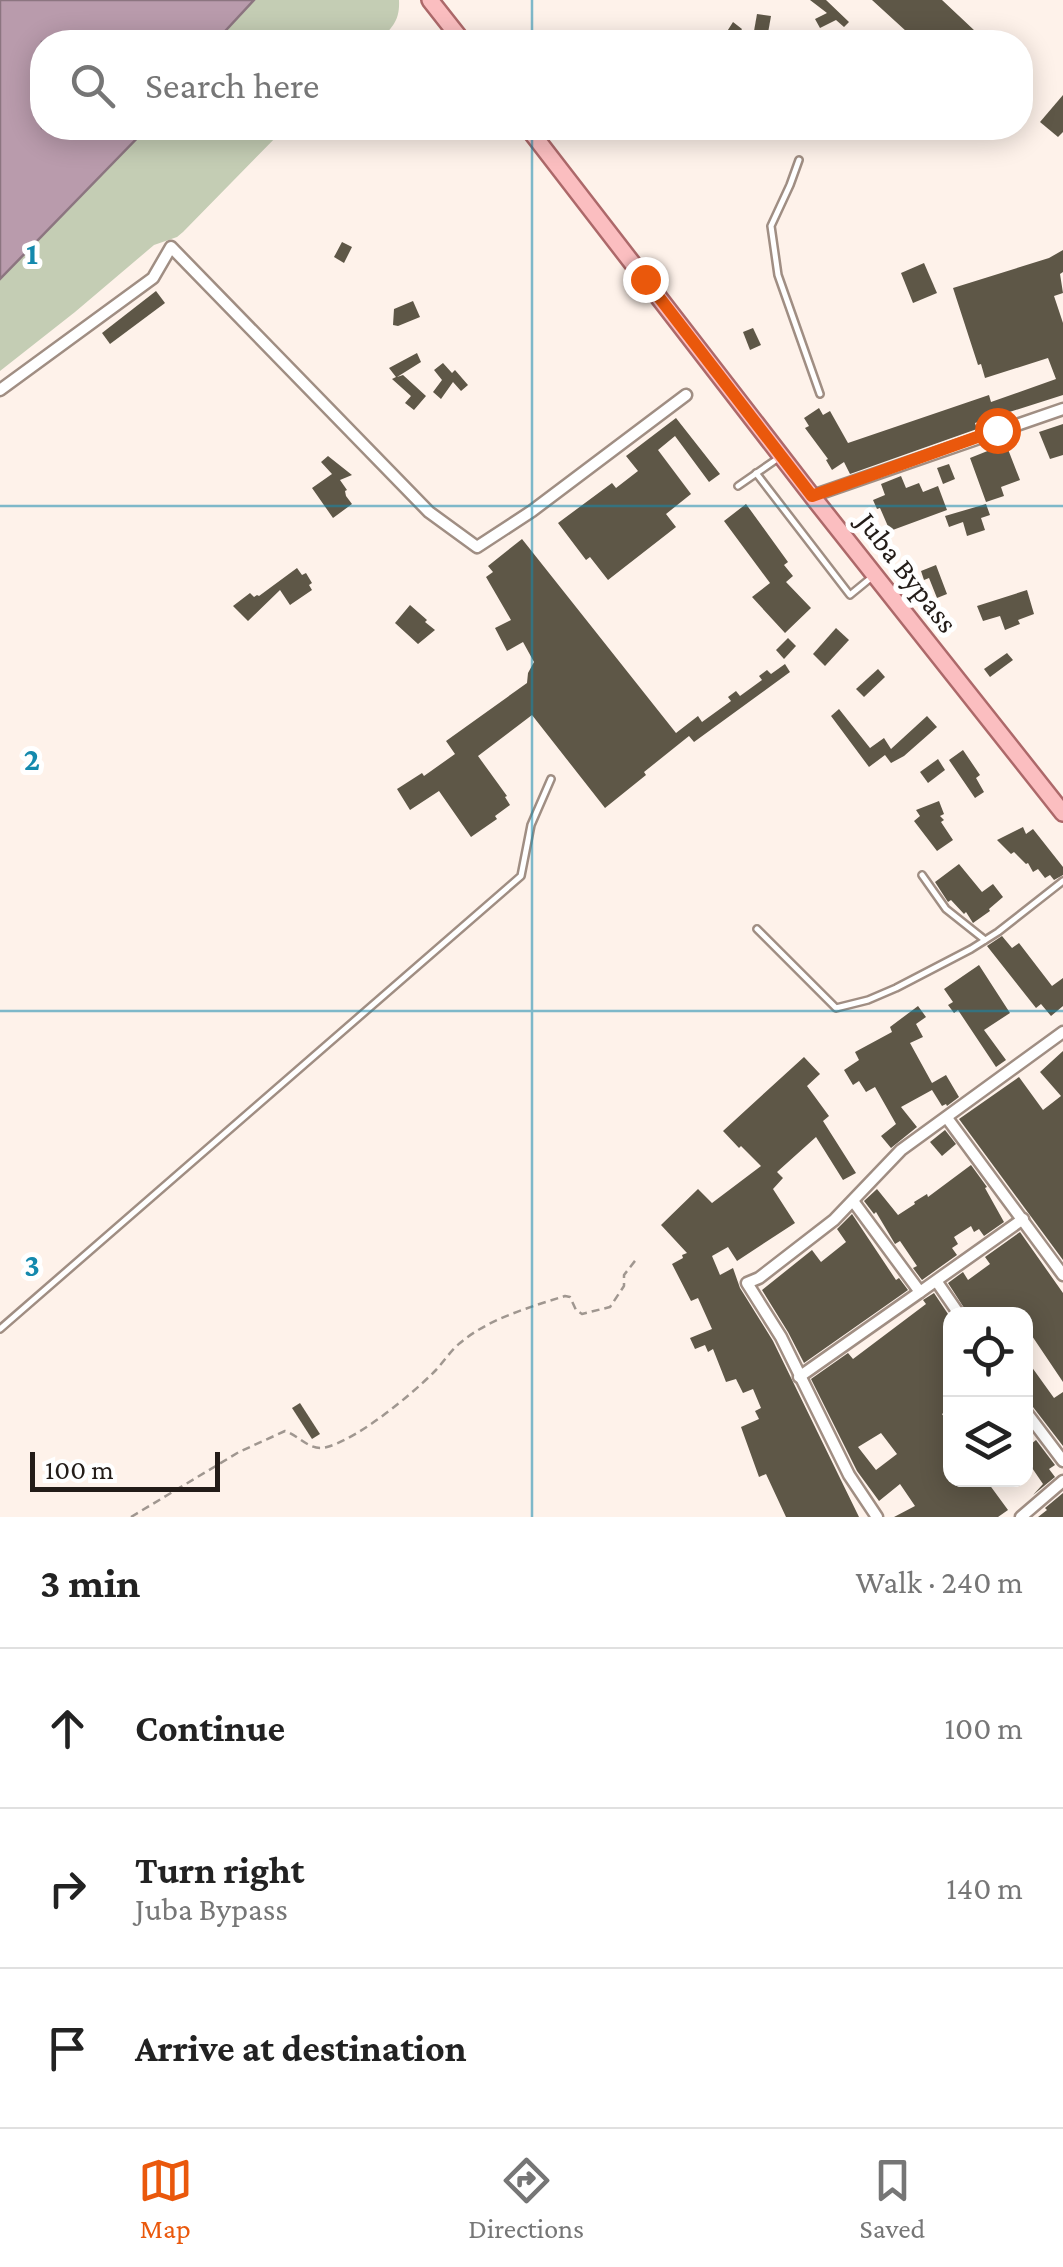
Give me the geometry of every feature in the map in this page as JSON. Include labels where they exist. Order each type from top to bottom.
[{"type":"main road","points":[[433,4],[453,30]]},
{"type":"main road","name":"Juba Bypass","points":[[537,140],[1063,812]]},
{"type":"street","points":[[0,390],[153,278],[170,247],[430,512],[477,547],[532,511],[686,394]]},
{"type":"street","points":[[812,496],[1063,409]]},
{"type":"street","points":[[878,1517],[848,1475],[780,1337],[747,1283],[834,1220],[900,1150],[1063,1032]]},
{"type":"street","points":[[947,1118],[1063,1276]]},
{"type":"street","points":[[853,1202],[920,1292]]},
{"type":"street","points":[[799,1377],[1022,1219]]},
{"type":"street","points":[[937,1282],[955,1307]]},
{"type":"street","points":[[1033,1421],[1063,1461]]},
{"type":"street","points":[[1020,1517],[1063,1481]]},
{"type":"lane","points":[[799,160],[771,226],[778,275],[820,394]]},
{"type":"lane","points":[[738,486],[782,456]]},
{"type":"lane","points":[[756,474],[850,595],[875,574]]},
{"type":"lane","points":[[0,1329],[521,876],[530,824],[551,779]]},
{"type":"lane","points":[[922,875],[946,910],[985,940]]},
{"type":"lane","points":[[757,929],[836,1008],[896,988],[985,940],[1063,882]]},
{"type":"path","points":[[132,1517],[239,1452],[286,1431],[312,1447],[326,1448],[349,1438],[435,1372],[458,1345],[491,1324],[566,1296],[582,1314],[610,1306],[624,1286],[624,1275],[638,1257]]},
{"type":"green space","points":[[254,0],[399,0],[398,13],[389,30],[226,30]]},
{"type":"green space","points":[[135,140],[273,140],[183,232],[154,245],[0,371],[0,279]]},
{"type":"shaded area","points":[[0,0],[254,0],[226,30],[30,30],[30,140],[135,140],[0,279]]},
{"type":"building","points":[[810,0],[826,0],[849,22],[844,27],[836,20],[820,28],[815,19],[827,13]]},
{"type":"building","points":[[872,0],[942,0],[974,30],[905,30]]},
{"type":"building","points":[[757,14],[771,16],[769,30],[754,30]]},
{"type":"building","points":[[1063,95],[1063,132],[1058,137],[1040,122]]},
{"type":"building","points":[[342,242],[352,247],[344,263],[334,257]]},
{"type":"building","points":[[1063,250],[1063,293],[1054,296],[1063,323],[1063,395],[975,423],[977,429],[850,474],[844,462],[832,470],[805,428],[809,426],[804,418],[819,408],[823,415],[830,411],[848,443],[989,395],[991,402],[1056,379],[1048,358],[985,378],[953,288]]},
{"type":"building","points":[[924,263],[937,293],[913,303],[901,273]]},
{"type":"building","points":[[156,291],[165,303],[110,344],[102,333]]},
{"type":"building","points":[[413,301],[420,317],[393,325],[394,309]]},
{"type":"building","points":[[753,328],[761,345],[750,350],[743,332]]},
{"type":"building","points":[[417,353],[421,362],[397,377],[403,375],[426,396],[414,410],[405,403],[411,396],[392,379],[396,377],[389,368]]},
{"type":"building","points":[[443,363],[468,385],[461,391],[453,382],[441,399],[433,392],[442,380],[434,370]]},
{"type":"building","points":[[676,418],[720,474],[709,482],[675,436],[658,450],[691,494],[666,514],[676,527],[608,580],[590,557],[586,560],[558,523],[612,483],[616,488],[638,471],[626,456]]},
{"type":"building","points":[[1063,424],[1063,455],[1050,459],[1039,432]]},
{"type":"building","points":[[1004,439],[1020,480],[1001,487],[1004,496],[986,502],[970,458]]},
{"type":"building","points":[[328,456],[352,475],[340,480],[352,504],[333,518],[312,488],[332,474],[321,462]]},
{"type":"building","points":[[949,464],[955,479],[943,484],[937,468]]},
{"type":"building","points":[[901,476],[906,488],[919,483],[923,492],[938,486],[947,510],[890,531],[873,500],[885,495],[881,484]]},
{"type":"building","points":[[746,504],[788,562],[784,565],[793,576],[786,582],[811,608],[785,633],[752,597],[770,583],[724,521]]},
{"type":"building","points":[[986,504],[990,515],[981,518],[985,530],[967,536],[963,522],[949,527],[945,516]]},
{"type":"building","points":[[522,539],[676,733],[698,716],[702,722],[731,701],[728,697],[736,691],[740,696],[762,680],[759,676],[767,670],[771,674],[785,664],[790,672],[694,742],[689,736],[605,808],[532,715],[478,756],[510,805],[471,837],[439,791],[410,810],[397,789],[455,754],[446,741],[527,683],[534,662],[523,642],[507,651],[495,628],[511,620],[486,577],[493,572],[488,566]]},
{"type":"building","points":[[936,565],[947,594],[937,598],[929,578],[924,580],[921,571]]},
{"type":"building","points":[[297,568],[302,575],[306,573],[312,590],[290,605],[280,590],[248,621],[233,606],[250,593],[259,596]]},
{"type":"building","points":[[1027,590],[1034,614],[1018,620],[1020,624],[1005,630],[1000,616],[983,621],[977,606]]},
{"type":"building","points":[[410,605],[435,630],[418,644],[395,623]]},
{"type":"building","points":[[836,628],[849,640],[825,666],[813,654]]},
{"type":"building","points":[[788,638],[796,646],[784,659],[776,650]]},
{"type":"building","points":[[1007,653],[1013,660],[990,677],[984,669]]},
{"type":"building","points":[[878,669],[885,677],[864,697],[856,689]]},
{"type":"building","points":[[839,709],[870,748],[884,738],[891,749],[927,716],[937,727],[904,756],[891,763],[885,755],[869,767],[831,716]]},
{"type":"building","points":[[963,750],[980,775],[976,778],[984,792],[975,798],[949,760]]},
{"type":"building","points":[[938,759],[945,770],[928,783],[920,772]]},
{"type":"building","points":[[939,801],[944,814],[940,816],[944,820],[941,822],[953,840],[937,851],[914,821],[920,816],[916,810]]},
{"type":"building","points":[[1023,827],[1026,834],[1033,829],[1063,867],[1063,875],[1054,880],[1050,875],[1045,878],[1038,869],[1033,872],[1028,863],[997,840]]},
{"type":"building","points":[[959,864],[982,892],[993,884],[1003,897],[973,923],[966,912],[951,900],[948,902],[935,882]]},
{"type":"building","points":[[1002,936],[1012,948],[1019,943],[1052,986],[1063,978],[1063,1006],[1051,1016],[1041,1004],[1036,1008],[987,946]]},
{"type":"building","points":[[979,965],[1010,1013],[984,1030],[1006,1060],[996,1067],[958,1010],[954,1013],[948,1005],[953,1002],[944,989]]},
{"type":"building","points":[[918,1006],[926,1017],[916,1024],[923,1037],[910,1043],[932,1083],[946,1075],[959,1097],[942,1106],[932,1090],[901,1107],[917,1127],[891,1148],[881,1136],[896,1124],[875,1087],[866,1092],[859,1081],[853,1085],[844,1070],[859,1060],[855,1052],[892,1032],[890,1027]]},
{"type":"building","points":[[1063,1051],[1063,1260],[959,1119],[1019,1077],[1043,1110],[1061,1096],[1040,1072]]},
{"type":"building","points":[[804,1057],[820,1074],[807,1086],[829,1116],[823,1121],[856,1173],[843,1180],[816,1137],[777,1172],[783,1178],[773,1189],[795,1223],[737,1261],[728,1247],[712,1256],[720,1275],[733,1268],[859,1517],[786,1517],[766,1474],[759,1477],[741,1427],[759,1419],[755,1411],[761,1408],[753,1389],[743,1393],[736,1379],[726,1382],[713,1349],[708,1352],[705,1345],[695,1349],[690,1338],[712,1329],[698,1298],[691,1301],[672,1264],[687,1253],[661,1225],[698,1189],[712,1203],[761,1166],[723,1131]]},
{"type":"building","points":[[945,1130],[956,1144],[942,1156],[930,1142]]},
{"type":"building","points":[[971,1165],[1004,1222],[984,1236],[971,1226],[954,1237],[958,1244],[952,1248],[957,1255],[922,1280],[900,1241],[895,1244],[876,1212],[864,1201],[877,1189],[898,1215]]},
{"type":"building","points":[[852,1214],[896,1280],[899,1278],[908,1290],[804,1363],[762,1290],[812,1250],[821,1262],[846,1242],[837,1229]]},
{"type":"building","points":[[1020,1232],[1063,1293],[1063,1382],[1033,1337],[1033,1307],[963,1307],[948,1283],[963,1272],[968,1280],[990,1264],[985,1257]]},
{"type":"building","points":[[934,1293],[943,1307],[943,1487],[991,1487],[1008,1510],[998,1517],[894,1517],[915,1506],[900,1484],[879,1501],[857,1471],[811,1379],[848,1353],[853,1359],[926,1304],[923,1300]],"holes":[[[881,1433],[897,1454],[876,1470],[858,1447]]]},
{"type":"building","points":[[1033,1369],[1054,1398],[1063,1392],[1063,1446],[1033,1407]]},
{"type":"building","points":[[300,1403],[320,1434],[312,1439],[292,1408]]},
{"type":"building","points":[[1036,1440],[1055,1465],[1049,1469],[1055,1477],[1033,1495],[1043,1484],[1033,1469]]},
{"type":"building","points":[[1063,1493],[1063,1517],[1038,1517],[1045,1508]]},
{"type":"route","points":[[645,279],[812,496],[997,430]]}]
